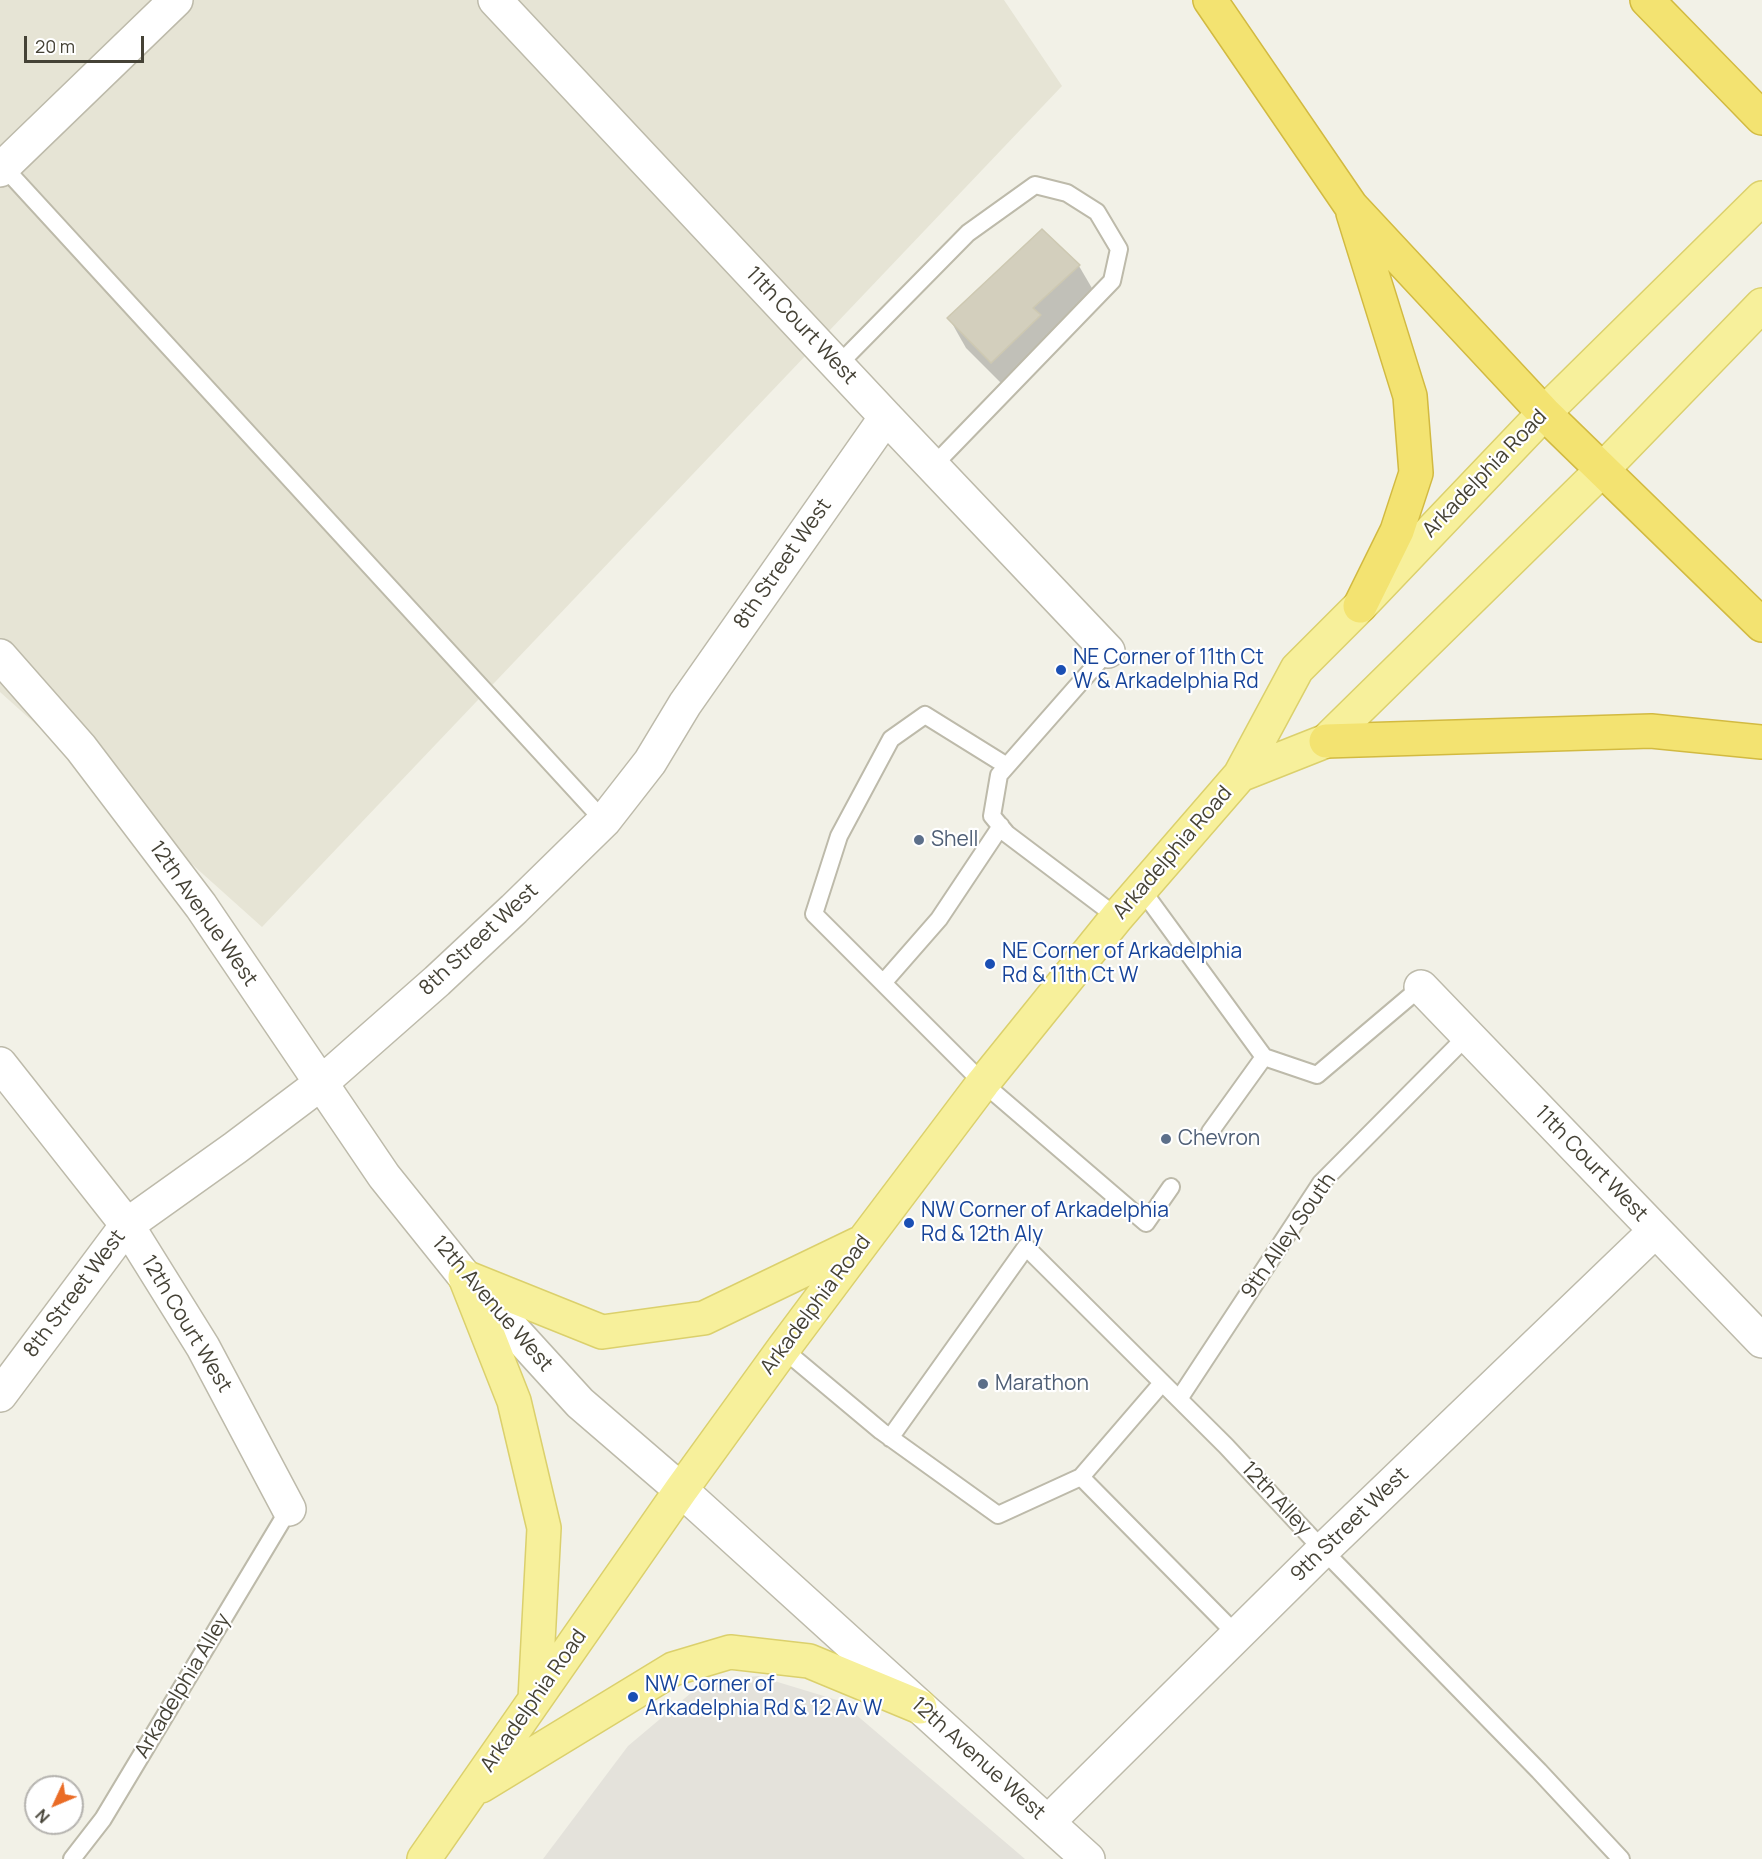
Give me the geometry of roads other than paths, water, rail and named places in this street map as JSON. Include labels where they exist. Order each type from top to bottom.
[{"type":"highway","points":[[1210,0],[1351,206],[1544,413],[1762,624]]},
{"type":"highway","points":[[1647,0],[1762,118]]},
{"type":"highway","points":[[1351,206],[1410,396],[1416,473],[1397,531],[1360,606]]},
{"type":"highway","points":[[1326,741],[1651,731],[1762,742]]},
{"type":"main road","name":"Arkadelphia Road","points":[[424,1859],[681,1490],[863,1242],[983,1083],[1118,917],[1240,775],[1297,669],[1544,413],[1762,198]]},
{"type":"main road","name":"Arkadelphia Road","points":[[1240,775],[1326,741],[1603,469],[1762,305]]},
{"type":"main road","points":[[465,1277],[602,1332],[705,1318],[863,1242]]},
{"type":"main road","points":[[465,1277],[514,1401],[544,1528],[535,1700]]},
{"type":"main road","points":[[471,1791],[673,1669],[730,1652],[808,1661],[920,1707]]},
{"type":"street","points":[[1,167],[176,0]]},
{"type":"street","name":"11th Court West","points":[[495,0],[1108,651]]},
{"type":"street","name":"8th Street West","points":[[0,1395],[127,1225],[320,1084],[514,909],[604,821],[650,762],[685,704],[886,417]]},
{"type":"street","name":"12th Avenue West","points":[[0,656],[81,748],[194,897],[384,1176],[465,1277],[580,1403],[681,1490],[1089,1859]]},
{"type":"street","name":"11th Court West","points":[[1421,987],[1762,1341]]},
{"type":"street","name":"12th Court West","points":[[0,1064],[127,1225],[203,1347],[289,1509]]},
{"type":"street","name":"9th Street West","points":[[1048,1822],[1323,1550],[1655,1231]]},
{"type":"lane","points":[[1,167],[604,821]]},
{"type":"lane","points":[[838,365],[968,233],[1035,185],[1067,194],[1097,212],[1119,249],[1112,281],[934,465]]},
{"type":"lane","points":[[1108,651],[999,775],[992,816],[1007,834],[1118,917]]},
{"type":"lane","points":[[1007,766],[925,715],[891,739],[839,836],[814,914],[983,1083],[1146,1223],[1171,1187]]},
{"type":"lane","points":[[884,983],[939,919],[1000,826]]},
{"type":"lane","points":[[1142,890],[1264,1057],[1317,1075],[1421,987]]},
{"type":"lane","name":"9th Alley South","points":[[1179,1399],[1321,1183],[1467,1036]]},
{"type":"lane","points":[[1210,1132],[1264,1057]]},
{"type":"lane","name":"12th Alley","points":[[890,1438],[1026,1247],[1226,1446],[1621,1859]]},
{"type":"lane","points":[[783,1349],[890,1438],[998,1515],[1081,1477],[1162,1383]]},
{"type":"lane","points":[[1081,1477],[1237,1635]]},
{"type":"lane","name":"Arkadelphia Alley","points":[[72,1859],[103,1819],[289,1509]]},
{"type":"place","name":"NE Corner of 11th Ct W & Arkadelphia Rd","points":[[1061,670]]},
{"type":"place","name":"Shell","points":[[919,840]]},
{"type":"place","name":"NE Corner of Arkadelphia Rd & 11th Ct W","points":[[990,964]]},
{"type":"place","name":"Chevron","points":[[1166,1139]]},
{"type":"place","name":"NW Corner of Arkadelphia Rd & 12th Aly","points":[[909,1223]]},
{"type":"place","name":"Marathon","points":[[983,1384]]},
{"type":"place","name":"NW Corner of Arkadelphia Rd & 12 Av W","points":[[633,1697]]}]
